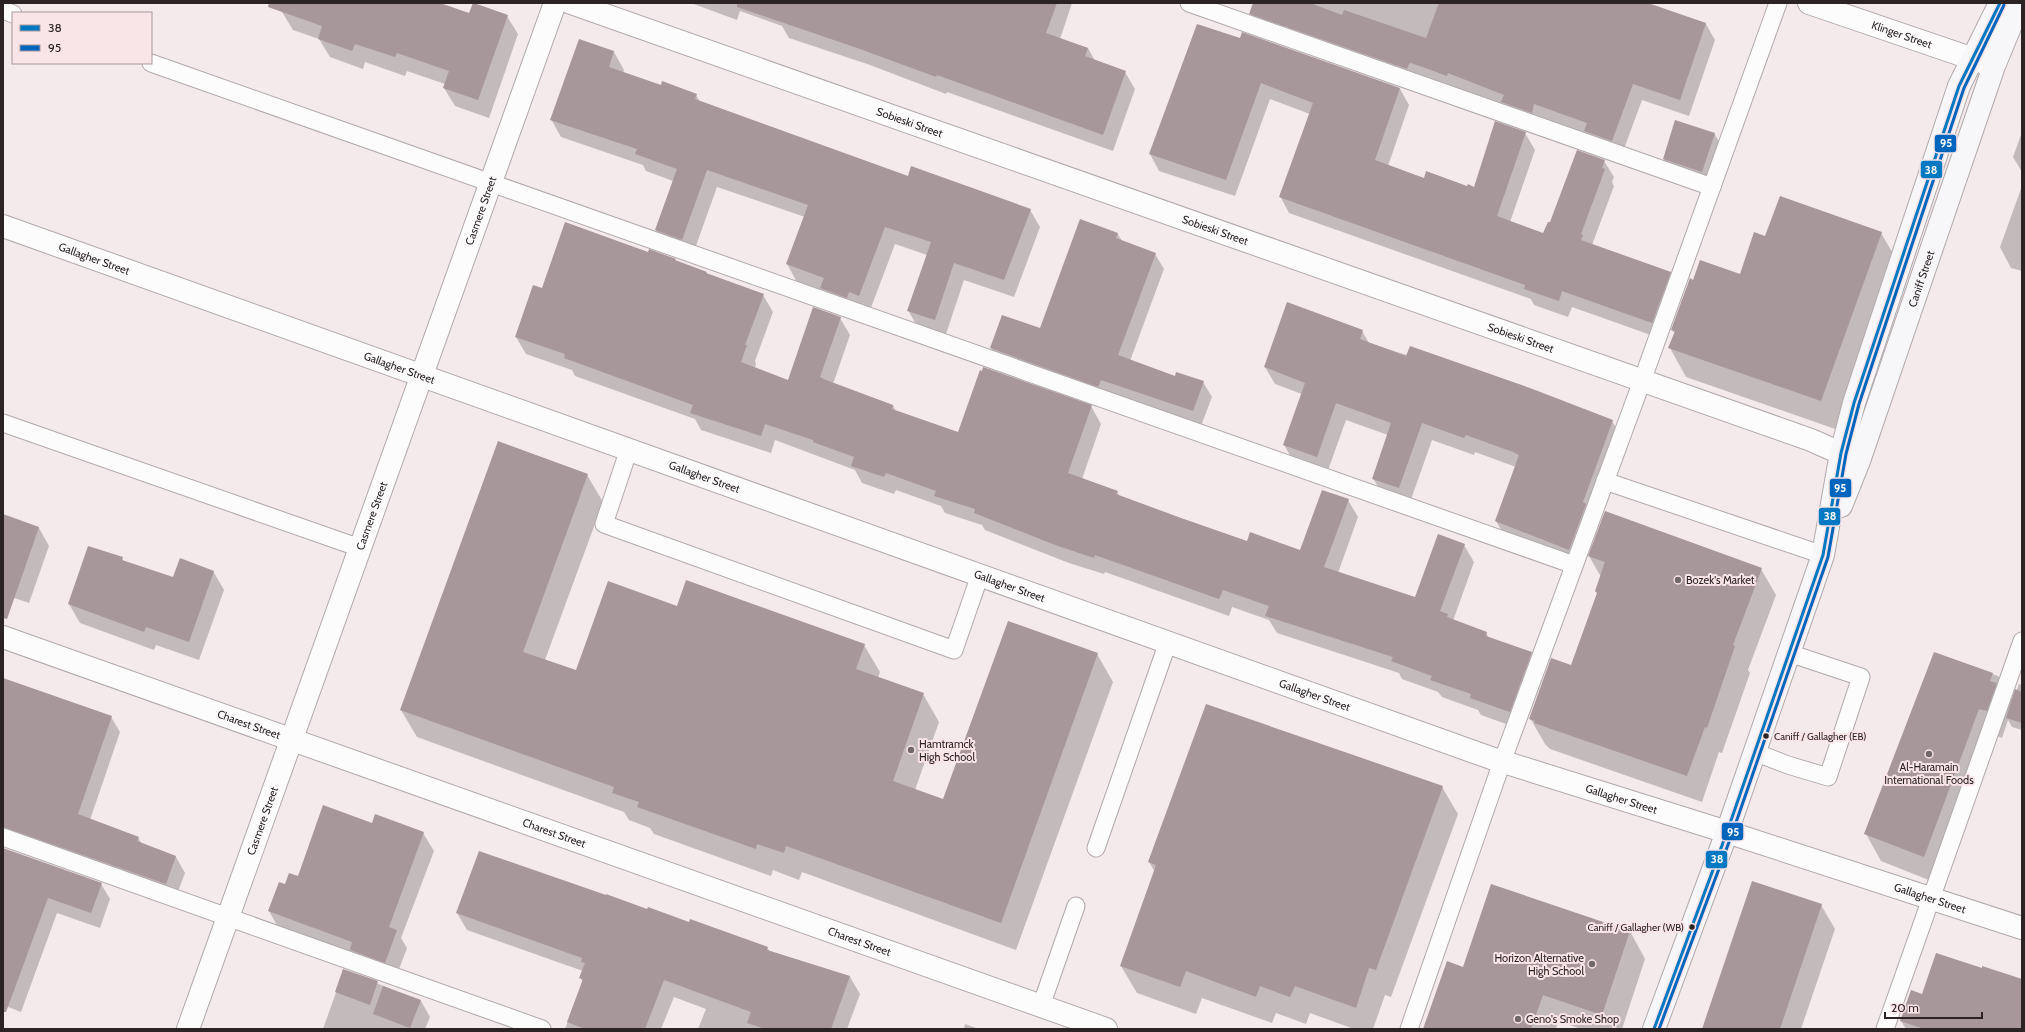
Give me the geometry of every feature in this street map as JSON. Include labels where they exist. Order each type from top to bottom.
[{"type":"street","name":"Casmere Street","points":[[188,1029],[555,3]]},
{"type":"street","name":"Sobieski Street","points":[[571,3],[1816,441],[1850,457]]},
{"type":"street","name":"Klinger Street","points":[[1809,3],[1994,66]]},
{"type":"street","name":"Caniff Street","points":[[1850,457],[1854,403],[1959,86],[2000,3]]},
{"type":"street","name":"Caniff Street","points":[[1654,1029],[1727,832],[1823,555],[1850,457],[1994,66],[2020,3]]},
{"type":"street","name":"Gallagher Street","points":[[3,226],[1502,762],[1727,832],[2022,928]]},
{"type":"street","name":"Charest Street","points":[[3,637],[1106,1029]]},
{"type":"street","name":"Caniff Street","points":[[1727,832],[1789,653]]},
{"type":"lane","points":[[1189,3],[1712,186]]},
{"type":"lane","points":[[1409,1029],[1502,762],[1642,381],[1778,3]]},
{"type":"lane","points":[[152,63],[1574,565]]},
{"type":"lane","points":[[3,423],[360,548]]},
{"type":"lane","points":[[629,449],[604,524],[939,645],[954,650],[980,575]]},
{"type":"lane","points":[[1605,482],[1823,555]]},
{"type":"lane","points":[[1885,1029],[2022,641]]},
{"type":"lane","points":[[1096,848],[1168,642]]},
{"type":"lane","points":[[1754,752],[1788,765],[1828,777],[1861,677],[1789,653]]},
{"type":"lane","points":[[3,837],[542,1029]]},
{"type":"lane","points":[[1041,1006],[1076,906]]},
{"type":"building","points":[[269,3],[440,3],[469,13],[474,3],[508,15],[478,100],[443,88],[449,71],[397,53],[395,57],[355,44],[352,51],[318,39],[322,26],[268,7]]},
{"type":"building","points":[[737,3],[1057,3],[1046,33],[1088,48],[1085,56],[1126,71],[1103,135],[937,75],[936,77],[737,7]]},
{"type":"building","points":[[1253,3],[1310,3],[1342,15],[1344,10],[1426,38],[1439,3],[1648,3],[1706,23],[1680,100],[1633,84],[1612,141],[1584,131],[1587,123],[1534,104],[1532,113],[1501,102],[1504,95],[1448,73],[1447,76],[1411,63],[1407,69],[1249,14]]},
{"type":"building","points":[[1197,24],[1240,38],[1242,32],[1400,88],[1375,160],[1424,178],[1426,171],[1467,186],[1468,184],[1474,187],[1495,121],[1526,132],[1497,216],[1543,233],[1548,222],[1550,222],[1577,150],[1605,160],[1602,168],[1605,169],[1581,234],[1583,235],[1581,240],[1671,272],[1652,323],[1562,291],[1559,301],[1524,289],[1525,285],[1279,197],[1313,103],[1261,83],[1226,180],[1149,154]]},
{"type":"building","points":[[579,39],[614,51],[609,67],[661,85],[662,81],[697,94],[695,99],[908,176],[911,166],[1031,209],[1004,280],[954,263],[935,320],[907,311],[931,242],[885,227],[859,296],[849,292],[847,298],[820,288],[824,278],[786,264],[808,205],[707,170],[682,240],[655,230],[677,169],[635,154],[637,149],[550,120]]},
{"type":"building","points":[[1675,120],[1715,133],[1702,172],[1663,159]]},
{"type":"building","points":[[1780,196],[1882,232],[1821,401],[1668,348],[1675,331],[1671,330],[1690,278],[1693,280],[1700,260],[1740,274],[1754,232],[1765,236]]},
{"type":"building","points":[[1080,219],[1118,233],[1116,238],[1156,253],[1118,355],[1175,376],[1176,372],[1204,381],[1193,411],[1101,380],[1098,387],[990,348],[1002,315],[1040,328]]},
{"type":"building","points":[[565,222],[648,252],[649,249],[707,272],[706,273],[764,294],[745,345],[747,345],[741,362],[788,380],[813,307],[841,317],[820,377],[893,405],[892,409],[958,432],[980,370],[982,371],[983,367],[1092,405],[1068,473],[1118,491],[1116,494],[1181,518],[1247,541],[1250,532],[1300,550],[1322,490],[1349,499],[1324,567],[1415,597],[1438,534],[1465,544],[1440,611],[1448,614],[1447,617],[1487,632],[1486,636],[1532,652],[1510,712],[1470,698],[1471,694],[1430,680],[1432,676],[1391,661],[1393,657],[1265,616],[1269,606],[1223,590],[1219,599],[1095,555],[1094,558],[1058,546],[974,513],[975,509],[934,496],[936,491],[886,473],[884,477],[851,466],[854,457],[813,442],[813,440],[765,424],[761,436],[690,413],[693,405],[564,358],[565,354],[515,337],[533,285],[542,288]]},
{"type":"building","points":[[1287,302],[1363,330],[1360,339],[1406,356],[1410,346],[1530,388],[1613,420],[1583,502],[1586,504],[1569,550],[1495,521],[1519,455],[1513,452],[1466,435],[1464,438],[1422,423],[1399,488],[1372,479],[1391,423],[1336,403],[1317,457],[1283,445],[1305,383],[1264,367]]},
{"type":"building","points":[[498,441],[588,474],[523,652],[576,670],[608,581],[677,606],[686,580],[865,644],[856,669],[924,693],[893,781],[943,799],[1008,621],[1098,653],[1001,923],[786,846],[784,853],[757,844],[756,849],[637,807],[639,802],[612,793],[614,787],[400,710]]},
{"type":"building","points":[[1605,511],[1762,568],[1733,645],[1735,646],[1707,728],[1705,727],[1687,776],[1534,723],[1535,721],[1529,719],[1551,658],[1571,665],[1597,593],[1595,591],[1605,562],[1588,556]]},
{"type":"building","points":[[3,514],[39,527],[7,619],[3,618]]},
{"type":"building","points":[[88,546],[123,557],[122,560],[173,577],[180,558],[214,571],[189,642],[146,627],[144,632],[68,604]]},
{"type":"building","name":"Al-Haramain International Foods","points":[[1934,652],[1993,673],[1990,681],[1997,683],[1987,711],[1979,709],[1924,857],[1864,834]]},
{"type":"building","points":[[3,678],[112,716],[78,814],[139,837],[137,841],[176,856],[166,884],[3,827]]},
{"type":"building","points":[[2015,689],[2022,692],[2022,723],[2006,718]]},
{"type":"building","points":[[1206,704],[1443,786],[1376,970],[1369,968],[1356,1008],[1295,986],[1290,997],[1260,986],[1256,997],[1186,971],[1180,987],[1120,966],[1156,865],[1148,862]]},
{"type":"building","points":[[323,805],[372,823],[375,814],[424,832],[389,927],[397,930],[385,963],[350,950],[352,942],[268,911],[279,882],[285,884],[289,873],[298,876]]},
{"type":"building","points":[[3,848],[102,883],[91,913],[48,898],[6,1012],[3,1012]]},
{"type":"building","points":[[479,851],[647,909],[648,907],[689,922],[690,919],[768,947],[767,950],[850,976],[831,1029],[765,1029],[747,1023],[751,1012],[664,980],[645,1029],[585,1029],[567,1022],[583,979],[579,978],[585,963],[581,962],[582,958],[456,913]]},
{"type":"building","points":[[1752,881],[1822,904],[1780,1029],[1702,1029]]},
{"type":"building","points":[[1491,884],[1630,931],[1602,1015],[1543,995],[1531,1029],[1423,1029],[1447,961],[1463,967]]},
{"type":"building","points":[[1936,953],[2022,979],[2022,1029],[1924,1029],[1900,1021],[1911,990],[1922,994]]},
{"type":"building","points":[[343,969],[378,981],[370,1005],[335,992]]},
{"type":"building","points":[[383,986],[421,1000],[410,1028],[373,1014]]},
{"type":"transit line","name":"38","points":[[1654,1029],[1727,832],[1823,555],[1841,453],[1854,403],[1959,86],[2000,3]]},
{"type":"transit line","name":"95","points":[[1659,1029],[1732,834],[1828,557],[1846,454],[1859,404],[1964,88],[2004,5]]},
{"type":"place","name":"Bozek's Market","points":[[1678,580]]},
{"type":"place","name":"Caniff / Gallagher (EB)","points":[[1766,736]]},
{"type":"place","name":"Hamtramck High School","points":[[911,750]]},
{"type":"place","name":"Al-Haramain International Foods","points":[[1929,754]]},
{"type":"place","name":"Caniff / Gallagher (WB)","points":[[1692,927]]},
{"type":"place","name":"Horizon Alternative High School","points":[[1592,964]]},
{"type":"place","name":"Geno's Smoke Shop","points":[[1518,1019]]}]
